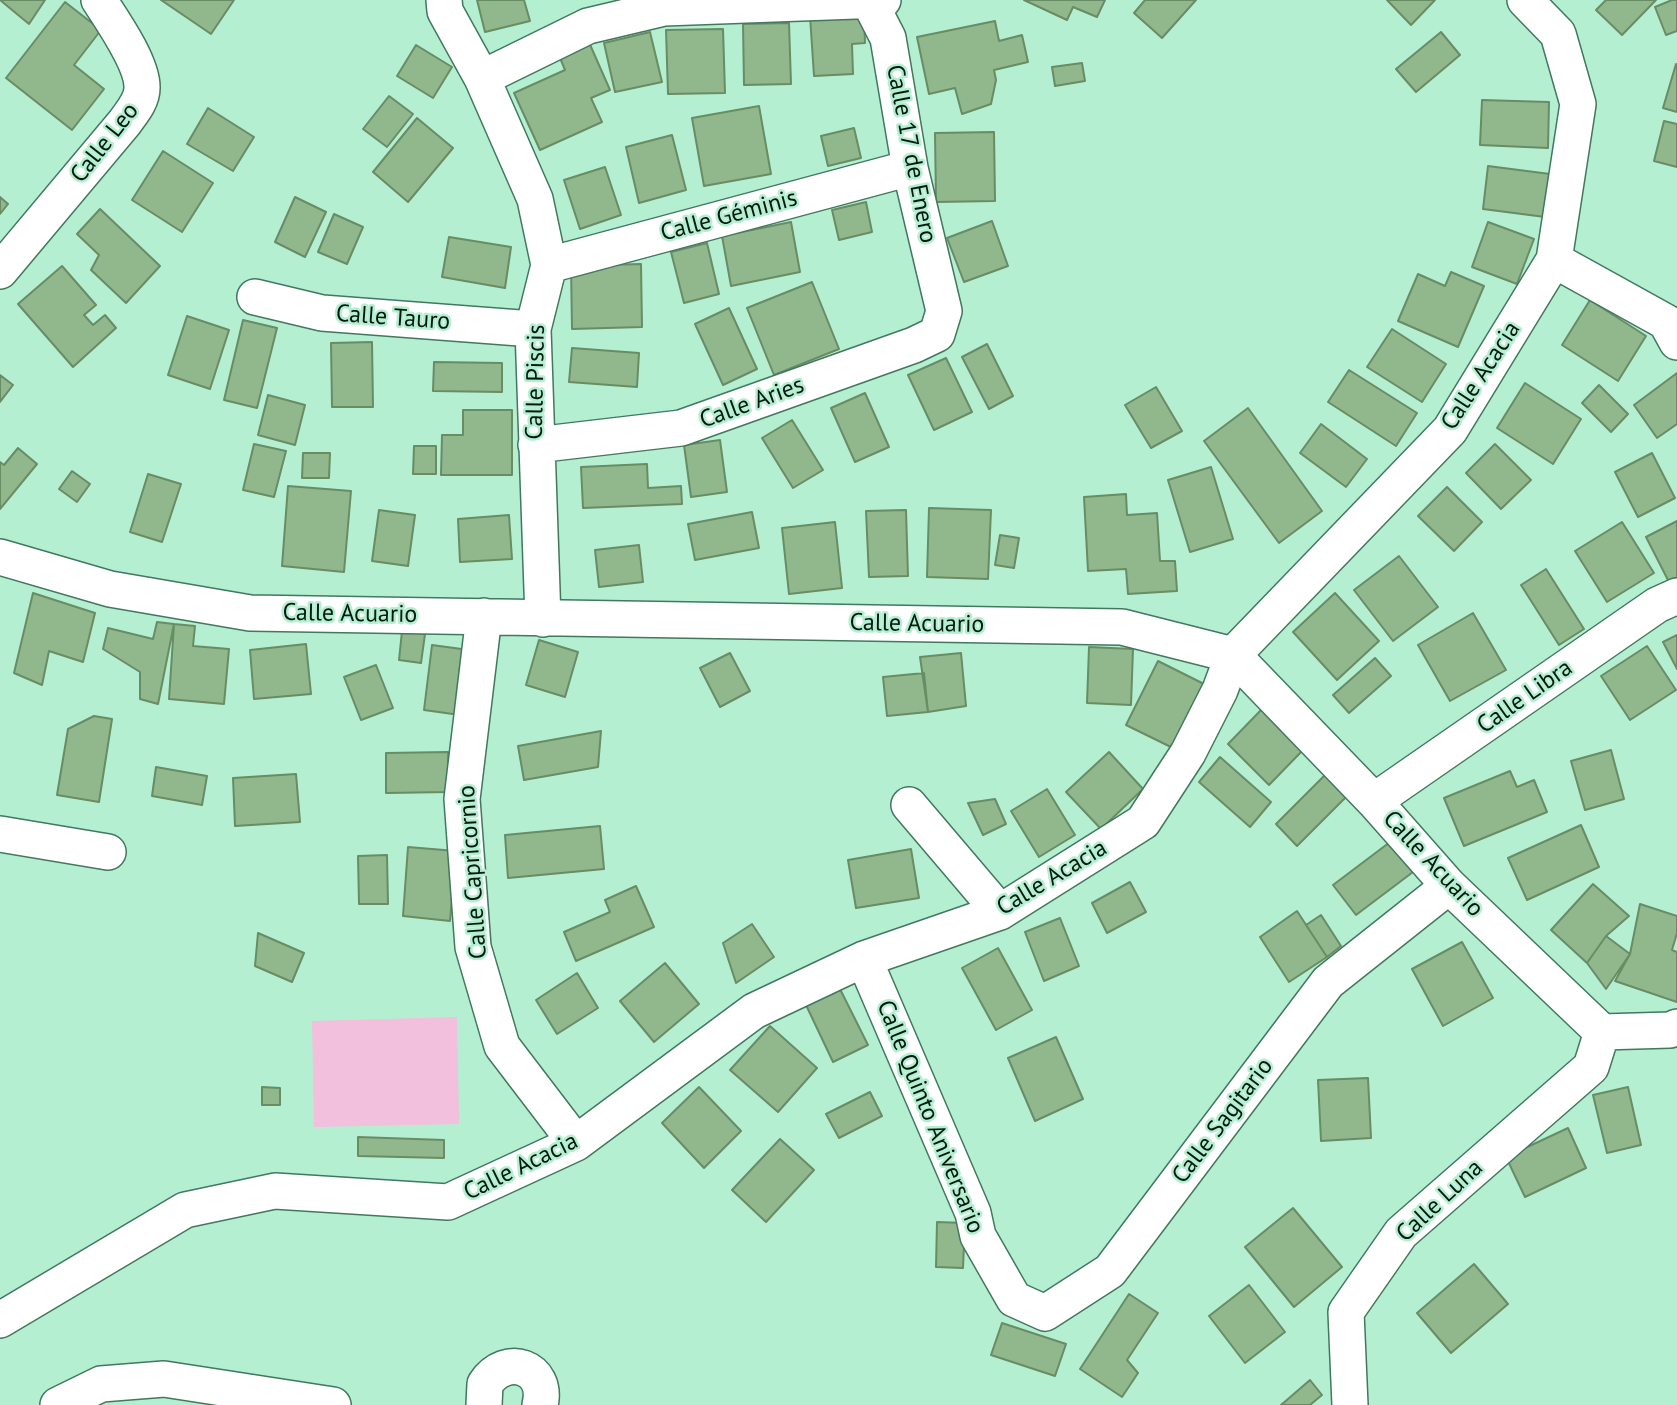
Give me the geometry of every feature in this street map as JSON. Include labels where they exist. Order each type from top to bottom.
[{"type":"street","name":"Calle Piscis","points":[[444,0],[445,11],[482,78],[535,199],[549,265],[533,329],[543,619]]},
{"type":"street","points":[[482,78],[588,26],[663,8],[883,0]]},
{"type":"street","name":"Calle Acacia","points":[[0,1320],[185,1210],[275,1191],[448,1202],[576,1143],[754,1011],[864,959],[999,912],[1143,822],[1188,753],[1220,690],[1233,655],[1450,429],[1554,260],[1578,104],[1558,34],[1525,0]]},
{"type":"street","name":"Calle 17 de Enero","points":[[869,1],[888,38],[910,168],[944,311]]},
{"type":"street","name":"Calle Leo","points":[[0,271],[125,122],[140,99],[140,71],[109,5]]},
{"type":"street","name":"Calle Géminis","points":[[549,265],[910,168]]},
{"type":"street","points":[[1554,260],[1666,322],[1677,342]]},
{"type":"street","name":"Calle Tauro","points":[[255,297],[322,313],[533,329]]},
{"type":"street","name":"Calle Aries","points":[[536,445],[681,428],[914,345],[937,334],[944,311]]},
{"type":"street","name":"Calle Acuario","points":[[0,557],[110,589],[250,613],[1122,627],[1233,655],[1374,800],[1449,886],[1602,1032]]},
{"type":"street","name":"Calle Libra","points":[[1374,800],[1657,605],[1677,596]]},
{"type":"street","name":"Calle Capricornio","points":[[484,616],[462,799],[473,947],[502,1046],[576,1143]]},
{"type":"street","points":[[909,805],[999,912]]},
{"type":"street","points":[[0,834],[108,852]]},
{"type":"street","name":"Calle Sagitario","points":[[1000,1274],[1014,1299],[1045,1313],[1110,1271],[1328,982],[1449,886]]},
{"type":"street","name":"Calle Quinto Aniversario","points":[[864,959],[973,1213],[978,1236],[1000,1274]]},
{"type":"street","points":[[1602,1032],[1670,1030],[1677,1027]]},
{"type":"street","name":"Calle Luna","points":[[1350,1405],[1346,1312],[1401,1233],[1591,1067],[1602,1032]]},
{"type":"street","points":[[484,1405],[485,1384],[499,1369],[508,1366],[528,1370],[536,1377],[542,1395],[541,1405]]},
{"type":"street","points":[[58,1405],[101,1384],[164,1379],[333,1405]]},
{"type":"shaded area","points":[[457,1017],[459,1124],[314,1127],[312,1021]]},
{"type":"building","points":[[0,0],[45,0],[29,24]]},
{"type":"building","points":[[161,0],[234,0],[211,34]]},
{"type":"building","points":[[477,0],[524,0],[530,21],[485,32]]},
{"type":"building","points":[[1024,0],[1105,0],[1097,17],[1073,7],[1067,20]]},
{"type":"building","points":[[1145,0],[1196,0],[1162,38],[1134,13]]},
{"type":"building","points":[[1387,0],[1435,0],[1411,25]]},
{"type":"building","points":[[1606,0],[1656,0],[1622,35],[1596,10]]},
{"type":"building","points":[[1677,0],[1677,31],[1666,35],[1655,7]]},
{"type":"building","points":[[65,2],[101,30],[74,65],[104,89],[72,130],[6,78]]},
{"type":"building","points":[[864,13],[865,43],[852,44],[853,74],[814,76],[810,16]]},
{"type":"building","points":[[995,21],[999,41],[1022,35],[1028,62],[994,70],[996,80],[991,104],[962,114],[955,88],[929,94],[917,37]]},
{"type":"building","points":[[789,23],[791,84],[744,85],[743,24]]},
{"type":"building","points":[[723,29],[725,93],[668,94],[666,30]]},
{"type":"building","points":[[650,32],[662,82],[615,92],[604,43]]},
{"type":"building","points":[[1441,32],[1460,55],[1416,92],[1396,69]]},
{"type":"building","points":[[588,40],[610,90],[591,98],[602,122],[540,150],[514,93],[565,70],[558,53]]},
{"type":"building","points":[[416,45],[452,67],[433,98],[397,76]]},
{"type":"building","points":[[1082,63],[1085,81],[1055,86],[1052,67]]},
{"type":"building","points":[[1677,65],[1677,112],[1663,108]]},
{"type":"building","points":[[389,96],[413,114],[387,147],[363,129]]},
{"type":"building","points":[[1482,100],[1549,102],[1548,148],[1480,145]]},
{"type":"building","points":[[759,106],[771,174],[704,186],[692,118]]},
{"type":"building","points":[[208,108],[254,137],[233,171],[187,144]]},
{"type":"building","points":[[417,118],[453,148],[408,202],[373,172]]},
{"type":"building","points":[[1664,121],[1677,124],[1677,167],[1654,161]]},
{"type":"building","points":[[854,128],[861,158],[828,166],[821,136]]},
{"type":"building","points":[[994,132],[995,201],[936,202],[935,133]]},
{"type":"building","points":[[672,135],[686,190],[639,203],[626,147]]},
{"type":"building","points":[[163,151],[213,183],[182,232],[132,200]]},
{"type":"building","points":[[1488,166],[1550,174],[1545,217],[1483,209]]},
{"type":"building","points":[[605,167],[621,215],[580,229],[564,180]]},
{"type":"building","points":[[0,197],[8,204],[0,214]]},
{"type":"building","points":[[295,197],[326,212],[305,257],[275,242]]},
{"type":"building","points":[[866,202],[872,232],[839,240],[832,210]]},
{"type":"building","points":[[100,209],[160,266],[126,303],[91,270],[99,255],[77,234]]},
{"type":"building","points":[[334,214],[363,227],[347,264],[318,252]]},
{"type":"building","points":[[992,221],[1008,266],[964,282],[947,238]]},
{"type":"building","points":[[791,222],[800,272],[731,286],[722,236]]},
{"type":"building","points":[[1488,222],[1534,239],[1517,284],[1472,267]]},
{"type":"building","points":[[449,237],[511,247],[505,288],[442,277]]},
{"type":"building","points":[[707,243],[719,294],[684,303],[671,252]]},
{"type":"building","points":[[641,264],[642,327],[572,329],[571,266]]},
{"type":"building","points":[[62,266],[96,305],[84,315],[93,325],[105,315],[116,328],[73,367],[18,304]]},
{"type":"building","points":[[1451,272],[1484,286],[1458,347],[1398,321],[1418,274],[1445,286]]},
{"type":"building","points":[[812,282],[839,349],[774,375],[747,308]]},
{"type":"building","points":[[1590,300],[1646,336],[1618,381],[1562,345]]},
{"type":"building","points":[[729,308],[757,369],[723,385],[695,324]]},
{"type":"building","points":[[187,316],[229,330],[210,389],[168,375]]},
{"type":"building","points":[[243,320],[277,328],[257,408],[224,400]]},
{"type":"building","points":[[1392,329],[1446,364],[1422,402],[1367,367]]},
{"type":"building","points":[[372,342],[373,407],[332,407],[331,343]]},
{"type":"building","points":[[987,344],[1013,396],[989,409],[962,357]]},
{"type":"building","points":[[572,348],[639,353],[637,387],[569,382]]},
{"type":"building","points":[[946,358],[972,412],[934,430],[908,375]]},
{"type":"building","points":[[434,362],[502,363],[502,392],[433,391]]},
{"type":"building","points":[[1349,370],[1417,413],[1396,446],[1328,402]]},
{"type":"building","points":[[1677,373],[1677,424],[1657,438],[1634,405]]},
{"type":"building","points":[[0,375],[13,385],[0,402]]},
{"type":"building","points":[[1525,383],[1581,419],[1553,464],[1497,428]]},
{"type":"building","points":[[1599,385],[1628,414],[1611,432],[1582,403]]},
{"type":"building","points":[[1156,387],[1182,431],[1151,448],[1125,405]]},
{"type":"building","points":[[865,393],[889,447],[855,462],[831,408]]},
{"type":"building","points":[[268,395],[305,405],[295,445],[258,435]]},
{"type":"building","points":[[1248,408],[1322,511],[1279,543],[1204,441]]},
{"type":"building","points":[[463,410],[512,410],[512,475],[441,475],[442,435],[463,435]]},
{"type":"building","points":[[792,420],[823,470],[793,488],[762,438]]},
{"type":"building","points":[[1321,424],[1367,459],[1346,487],[1300,453]]},
{"type":"building","points":[[720,440],[727,492],[691,497],[684,445]]},
{"type":"building","points":[[254,444],[286,451],[274,497],[243,490]]},
{"type":"building","points":[[1495,444],[1531,480],[1501,509],[1466,473]]},
{"type":"building","points":[[414,446],[436,446],[436,474],[413,474]]},
{"type":"building","points":[[18,448],[37,464],[0,509],[0,462],[4,465]]},
{"type":"building","points":[[303,453],[330,453],[329,478],[302,478]]},
{"type":"building","points":[[1652,453],[1675,498],[1638,517],[1615,472]]},
{"type":"building","points":[[647,464],[648,488],[681,486],[682,504],[583,508],[581,467]]},
{"type":"building","points":[[1211,467],[1233,539],[1190,552],[1168,480]]},
{"type":"building","points":[[72,471],[90,484],[77,502],[59,489]]},
{"type":"building","points":[[148,474],[181,484],[162,542],[130,532]]},
{"type":"building","points":[[288,486],[351,491],[344,572],[282,566]]},
{"type":"building","points":[[1447,487],[1482,522],[1454,551],[1418,516]]},
{"type":"building","points":[[1126,494],[1127,515],[1157,513],[1160,561],[1175,561],[1177,591],[1128,594],[1126,569],[1088,571],[1084,497]]},
{"type":"building","points":[[929,508],[991,510],[988,579],[927,577]]},
{"type":"building","points":[[379,510],[415,515],[408,566],[372,561]]},
{"type":"building","points":[[906,510],[908,576],[869,577],[866,511]]},
{"type":"building","points":[[752,512],[759,548],[695,560],[688,524]]},
{"type":"building","points":[[509,515],[512,559],[460,562],[458,519]]},
{"type":"building","points":[[1677,521],[1677,578],[1669,582],[1646,537]]},
{"type":"building","points":[[835,522],[842,588],[789,594],[782,528]]},
{"type":"building","points":[[1622,522],[1654,573],[1607,602],[1575,551]]},
{"type":"building","points":[[1000,535],[1019,538],[1014,568],[995,565]]},
{"type":"building","points":[[639,545],[643,582],[599,587],[595,550]]},
{"type":"building","points":[[1399,556],[1438,607],[1393,641],[1354,590]]},
{"type":"building","points":[[1546,569],[1584,629],[1559,645],[1521,585]]},
{"type":"building","points":[[33,593],[95,613],[83,662],[49,651],[42,685],[14,673]]},
{"type":"building","points":[[1335,593],[1379,641],[1337,680],[1293,632]]},
{"type":"building","points":[[1473,613],[1506,670],[1450,701],[1418,645]]},
{"type":"building","points":[[157,622],[174,624],[158,704],[140,699],[140,672],[103,649],[108,628],[153,639]]},
{"type":"building","points":[[174,624],[195,626],[193,646],[229,649],[224,704],[169,699]]},
{"type":"building","points":[[402,631],[425,634],[421,663],[399,660]]},
{"type":"building","points":[[1677,635],[1677,669],[1663,642]]},
{"type":"building","points":[[539,640],[578,652],[565,697],[526,685]]},
{"type":"building","points":[[306,644],[311,694],[254,699],[250,650]]},
{"type":"building","points":[[432,645],[469,650],[460,715],[424,710]]},
{"type":"building","points":[[1647,646],[1676,690],[1630,720],[1601,676]]},
{"type":"building","points":[[1089,647],[1133,649],[1131,705],[1087,703]]},
{"type":"building","points":[[730,653],[750,691],[720,707],[700,668]]},
{"type":"building","points":[[961,653],[966,706],[928,712],[920,657]]},
{"type":"building","points":[[1375,658],[1391,676],[1349,713],[1333,695]]},
{"type":"building","points":[[1158,661],[1208,686],[1177,750],[1126,725]]},
{"type":"building","points":[[376,665],[393,708],[361,720],[344,677]]},
{"type":"building","points":[[924,673],[928,712],[887,716],[883,677]]},
{"type":"building","points":[[1262,709],[1304,749],[1269,785],[1228,744]]},
{"type":"building","points":[[94,716],[112,719],[99,802],[57,795],[68,729]]},
{"type":"building","points":[[601,731],[598,767],[524,780],[518,746]]},
{"type":"building","points":[[1611,750],[1624,799],[1585,810],[1571,761]]},
{"type":"building","points":[[448,752],[449,792],[386,793],[386,753]]},
{"type":"building","points":[[1109,752],[1143,789],[1101,829],[1066,792]]},
{"type":"building","points":[[1220,757],[1271,802],[1250,827],[1199,782]]},
{"type":"building","points":[[156,767],[207,776],[202,805],[152,796]]},
{"type":"building","points":[[1510,771],[1517,787],[1534,780],[1547,812],[1464,846],[1444,798]]},
{"type":"building","points":[[1327,773],[1348,795],[1297,846],[1276,824]]},
{"type":"building","points":[[296,774],[300,822],[235,826],[233,778]]},
{"type":"building","points":[[1047,789],[1075,835],[1039,857],[1011,811]]},
{"type":"building","points":[[995,799],[1006,824],[983,835],[968,803]]},
{"type":"building","points":[[1581,825],[1599,867],[1527,900],[1508,858]]},
{"type":"building","points":[[600,826],[604,869],[508,878],[505,835]]},
{"type":"building","points":[[1390,842],[1413,872],[1356,915],[1333,885]]},
{"type":"building","points":[[408,847],[456,851],[450,921],[403,916]]},
{"type":"building","points":[[911,849],[919,898],[856,908],[848,860]]},
{"type":"building","points":[[387,855],[388,904],[359,904],[358,856]]},
{"type":"building","points":[[1130,882],[1146,912],[1107,933],[1092,903]]},
{"type":"building","points":[[1593,884],[1629,916],[1606,936],[1587,963],[1551,930]]},
{"type":"building","points":[[636,886],[654,927],[576,961],[564,932],[610,912],[605,900]]},
{"type":"building","points":[[1640,904],[1677,916],[1677,933],[1672,950],[1677,952],[1677,1002],[1615,981],[1630,954]]},
{"type":"building","points":[[1297,911],[1327,957],[1289,982],[1260,937]]},
{"type":"building","points":[[1321,915],[1341,946],[1327,957],[1306,925]]},
{"type":"building","points":[[1060,918],[1079,966],[1044,981],[1025,932]]},
{"type":"building","points":[[752,924],[774,957],[736,983],[723,943]]},
{"type":"building","points":[[258,933],[304,953],[292,982],[255,966]]},
{"type":"building","points":[[1606,936],[1630,954],[1606,989],[1587,963]]},
{"type":"building","points":[[1462,942],[1493,998],[1443,1026],[1412,969]]},
{"type":"building","points":[[998,948],[1032,1010],[996,1030],[962,968]]},
{"type":"building","points":[[665,963],[699,1004],[654,1042],[620,1001]]},
{"type":"building","points":[[577,973],[598,1008],[557,1034],[536,1000]]},
{"type":"building","points":[[840,989],[868,1045],[833,1062],[806,1005]]},
{"type":"building","points":[[770,1026],[817,1068],[778,1112],[730,1070]]},
{"type":"building","points":[[1056,1037],[1083,1099],[1035,1121],[1008,1058]]},
{"type":"building","points":[[1368,1078],[1371,1138],[1321,1141],[1318,1080]]},
{"type":"building","points":[[262,1087],[280,1088],[280,1105],[262,1105]]},
{"type":"building","points":[[699,1087],[741,1131],[704,1168],[662,1123]]},
{"type":"building","points":[[1628,1087],[1641,1145],[1607,1153],[1593,1095]]},
{"type":"building","points":[[870,1092],[882,1116],[839,1138],[826,1114]]},
{"type":"building","points":[[1568,1128],[1586,1168],[1525,1197],[1506,1157]]},
{"type":"building","points":[[358,1137],[444,1140],[444,1158],[358,1156]]},
{"type":"building","points":[[780,1139],[814,1170],[766,1222],[732,1190]]},
{"type":"building","points":[[1293,1208],[1342,1267],[1294,1307],[1245,1247]]},
{"type":"building","points":[[937,1222],[965,1223],[963,1268],[936,1267]]},
{"type":"building","points":[[1474,1264],[1508,1304],[1451,1353],[1417,1313]]},
{"type":"building","points":[[1249,1285],[1285,1332],[1245,1363],[1209,1316]]},
{"type":"building","points":[[1129,1294],[1158,1313],[1127,1360],[1138,1373],[1122,1397],[1080,1369]]},
{"type":"building","points":[[1002,1323],[1066,1344],[1055,1376],[991,1355]]},
{"type":"building","points":[[1310,1380],[1322,1395],[1310,1405],[1281,1405]]}]
